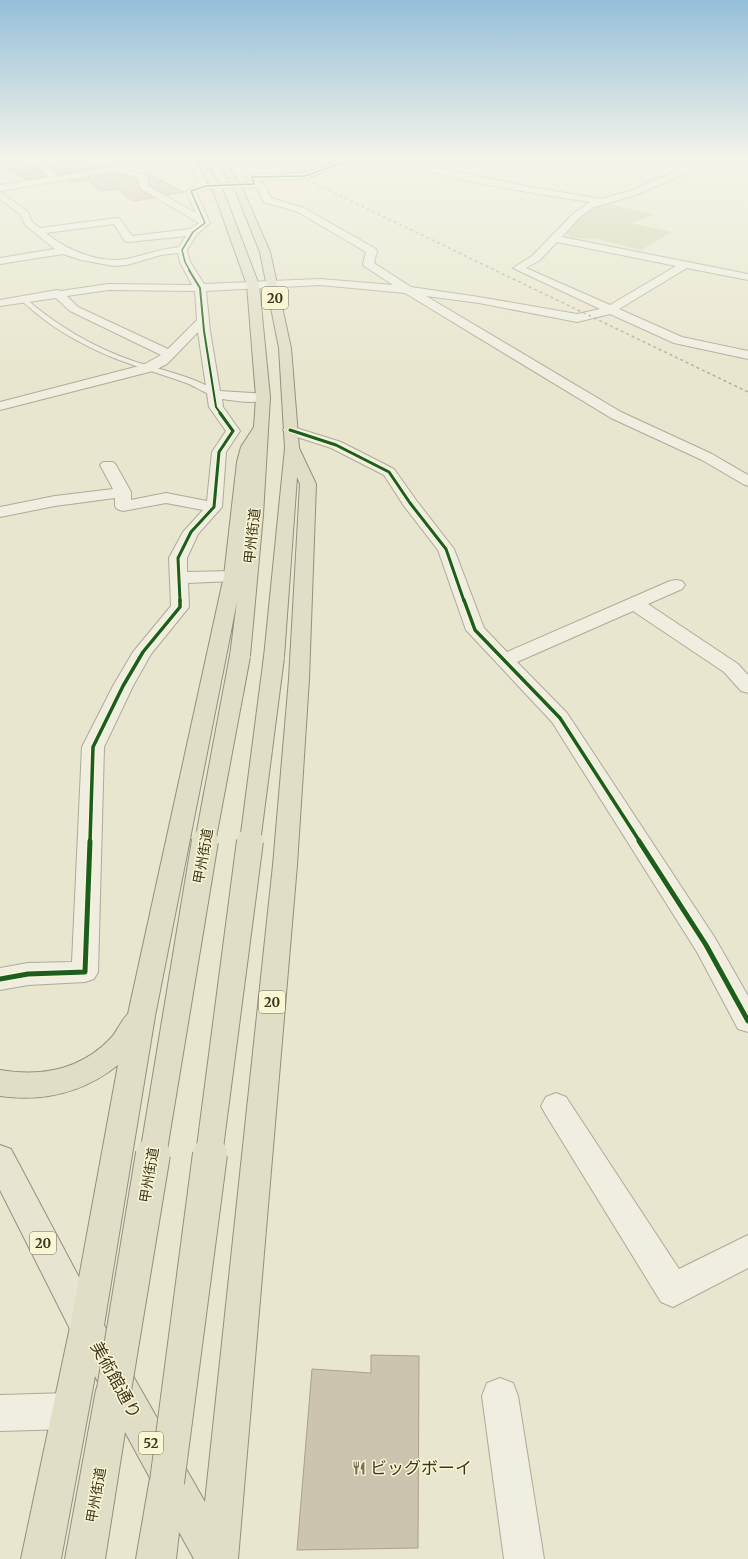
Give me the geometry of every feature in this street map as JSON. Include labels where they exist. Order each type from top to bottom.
[{"type":"highway","name":"甲州街道","points":[[85,1559],[194,902],[240,656],[255,515],[263,397],[253,285],[233,232]]},
{"type":"highway","name":"20","points":[[156,1559],[274,657],[291,439],[285,348],[265,252],[256,232]]},
{"type":"highway","points":[[41,1559],[69,1411],[87,1327],[141,1016],[233,576],[244,462],[248,447],[262,425]]},
{"type":"highway","name":"20","points":[[218,1559],[286,865],[299,679],[308,484],[291,439]]},
{"type":"highway","points":[[0,1083],[14,1085],[48,1085],[75,1079],[102,1062],[121,1046],[141,1016]]},
{"type":"highway","name":"美術館通り","points":[[87,1327],[214,1559]]},
{"type":"main road","name":"20","points":[[0,1159],[87,1327]]},
{"type":"street","points":[[39,232],[64,251],[94,260],[114,263],[127,262],[160,252],[182,250]]},
{"type":"street","points":[[124,232],[142,257]]},
{"type":"street","points":[[129,239],[193,232]]},
{"type":"street","points":[[0,979],[28,974],[86,972],[93,747],[123,686],[143,652],[180,607],[178,558],[191,532],[214,507],[219,452],[233,431],[216,407],[203,321],[200,288],[185,262],[182,250],[193,232]]},
{"type":"street","points":[[339,232],[372,251],[368,264],[408,290],[616,415],[707,457],[748,481]]},
{"type":"street","points":[[560,232],[536,258],[518,268],[678,340],[748,355]]},
{"type":"street","points":[[554,238],[748,277]]},
{"type":"street","points":[[0,261],[64,251]]},
{"type":"street","points":[[0,303],[57,293],[131,286],[200,288],[320,282],[408,290],[479,300],[577,318],[610,310],[685,265]]},
{"type":"street","points":[[57,293],[74,309],[170,354]]},
{"type":"street","points":[[0,406],[148,368],[162,361],[203,321]]},
{"type":"street","points":[[215,394],[247,398],[263,397]]},
{"type":"street","points":[[291,439],[336,445],[389,472],[410,503],[446,548],[475,630],[560,718],[706,945],[748,1021]]},
{"type":"street","points":[[108,466],[123,492],[122,506],[166,498],[214,507]]},
{"type":"street","points":[[0,512],[55,501],[123,492]]},
{"type":"street","points":[[178,578],[233,576]]},
{"type":"street","points":[[504,661],[676,585]]},
{"type":"street","points":[[634,603],[731,668],[748,687]]},
{"type":"street","points":[[556,1106],[674,1290],[748,1251]]},
{"type":"street","points":[[500,1396],[524,1559]]},
{"type":"street","points":[[0,1413],[69,1411]]},
{"type":"lane","points":[[22,299],[40,316],[78,340],[148,368],[178,377],[215,394]]},
{"type":"green space","points":[[566,232],[672,232],[641,250],[597,239],[571,238]]},
{"type":"building","points":[[371,1355],[419,1356],[418,1548],[297,1550],[312,1369],[371,1373]]},
{"type":"railway","points":[[415,232],[748,392]]},
{"type":"cycle path","points":[[0,979],[28,974],[85,972],[93,747],[123,686],[143,652],[180,607],[178,558],[191,532],[214,507],[219,452],[233,431],[216,407],[204,331],[200,288],[185,262],[182,250],[193,232]]},
{"type":"cycle path","points":[[290,430],[336,445],[389,472],[410,503],[446,549],[475,630],[560,718],[706,945],[748,1021]]},
{"type":"place","name":"ビッグボーイ","points":[[359,1468]]}]
